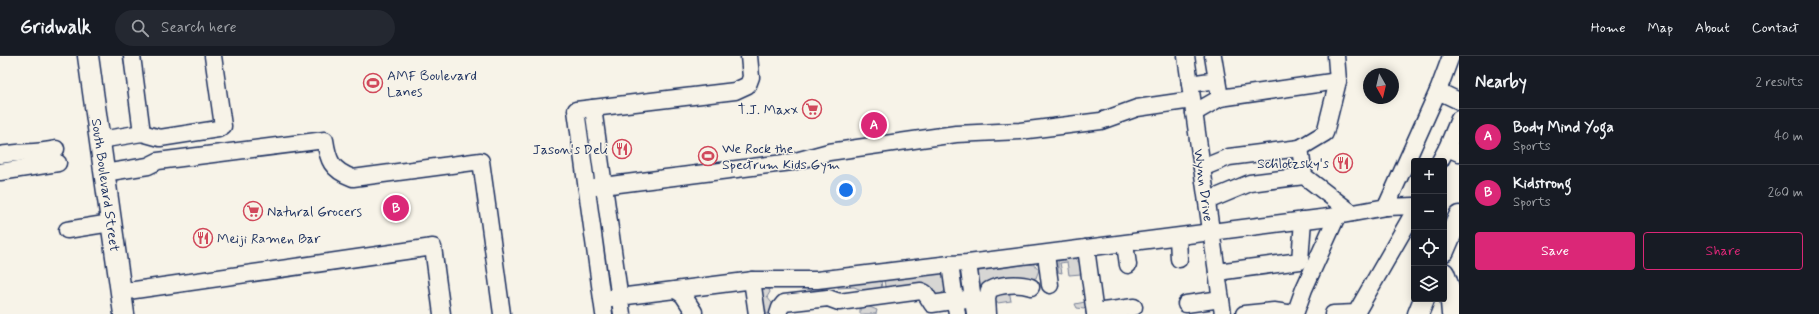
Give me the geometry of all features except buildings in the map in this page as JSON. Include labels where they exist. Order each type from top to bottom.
[{"type":"main road","name":"South Boulevard Street","points":[[88,56],[124,314]]},
{"type":"main road","points":[[1447,241],[1453,218]]},
{"type":"main road","points":[[1447,281],[1450,290],[1452,314]]},
{"type":"main road","points":[[1418,314],[1423,302]]},
{"type":"street","points":[[132,56],[142,132]]},
{"type":"street","points":[[100,140],[142,132],[160,138],[218,129],[223,126],[213,56]]},
{"type":"street","points":[[749,56],[751,77],[748,85],[743,89],[576,110],[604,307],[620,297],[700,286],[752,280],[817,280],[1046,254],[1211,233],[1386,207],[1411,206]]},
{"type":"street","name":"Wynn Drive","points":[[1186,56],[1222,306]]},
{"type":"street","points":[[1213,56],[1220,98]]},
{"type":"street","points":[[1202,168],[1229,157],[1300,148],[1326,133],[1338,81],[1336,56]]},
{"type":"street","points":[[1386,207],[1438,91],[1451,56]]},
{"type":"street","points":[[1190,84],[1217,80]]},
{"type":"street","points":[[587,188],[792,162],[829,152],[956,134],[1020,131],[1098,121],[1137,108],[1193,107],[1220,98],[1338,81]]},
{"type":"street","points":[[1438,91],[1459,101]]},
{"type":"street","points":[[593,108],[622,314]]},
{"type":"street","points":[[1449,154],[1459,119]]},
{"type":"street","points":[[104,173],[148,166],[158,161],[325,140],[330,162],[340,172],[353,178],[481,161],[502,314]]},
{"type":"street","points":[[0,148],[17,145],[36,147],[56,153]]},
{"type":"street","points":[[1300,148],[1304,176],[1344,214]]},
{"type":"street","points":[[0,155],[21,152],[56,153]]},
{"type":"street","points":[[0,162],[56,153]]},
{"type":"street","points":[[0,172],[56,153]]},
{"type":"street","points":[[1207,201],[1250,184],[1304,176]]},
{"type":"street","points":[[1244,314],[1274,311],[1295,314],[1304,289],[1344,214]]},
{"type":"street","points":[[1333,314],[1356,313],[1411,217]]},
{"type":"street","points":[[1217,272],[1300,261],[1303,220]]},
{"type":"street","points":[[67,230],[111,223]]},
{"type":"street","points":[[1178,237],[1179,259]]},
{"type":"street","points":[[1125,244],[1128,265]]},
{"type":"street","points":[[121,292],[433,247],[442,314]]},
{"type":"street","points":[[1086,248],[1095,313],[1134,307]]},
{"type":"street","points":[[1046,254],[1050,285]]},
{"type":"street","points":[[968,263],[975,314]]},
{"type":"street","points":[[950,264],[956,307]]},
{"type":"street","points":[[752,280],[758,314]]},
{"type":"street","points":[[988,314],[987,298],[989,290],[1014,285],[1031,287]]},
{"type":"street","points":[[694,313],[696,294],[700,286]]},
{"type":"street","points":[[676,290],[683,295],[694,313]]},
{"type":"street","points":[[778,314],[781,306],[789,302],[828,298],[839,302],[913,291],[921,291],[926,293],[932,304],[956,307],[973,298]]},
{"type":"street","points":[[1186,304],[1222,306]]},
{"type":"shaded area","points":[[596,196],[611,289],[610,290],[608,290]]},
{"type":"shaded area","points":[[1074,258],[1081,264],[1086,307],[1084,309],[1077,308],[1075,304],[1085,302],[1081,274],[1069,275],[1067,262],[1060,263],[1062,273],[1058,272],[1058,261]]},
{"type":"shaded area","points":[[1029,264],[1035,265],[1039,270],[1036,278],[990,285],[982,314],[977,273],[979,271]]},
{"type":"shaded area","points":[[943,272],[945,274],[946,290],[938,296],[886,293],[884,280]]},
{"type":"shaded area","points":[[881,280],[883,299],[854,287],[838,288],[838,285]]},
{"type":"shaded area","points":[[759,288],[769,289],[770,292],[767,297],[776,308],[774,314],[761,314]]},
{"type":"shaded area","points":[[1009,290],[1011,301],[991,304],[992,295]]},
{"type":"shaded area","points":[[860,303],[877,310],[876,314],[860,314]]},
{"type":"place","name":"AMF Boulevard Lanes","points":[[373,83]]},
{"type":"place","name":"T.J. Maxx","points":[[812,109]]},
{"type":"place","name":"Body Mind Yoga","points":[[874,125]]},
{"type":"place","name":"Jason's Deli","points":[[622,149]]},
{"type":"place","name":"We Rock the Spectrum Kids Gym","points":[[708,156]]},
{"type":"place","name":"Schlotzsky's","points":[[1343,163]]},
{"type":"place","name":"Kidstrong","points":[[396,208]]},
{"type":"place","name":"Natural Grocers","points":[[253,211]]},
{"type":"place","name":"Meiji Ramen Bar","points":[[203,238]]}]
